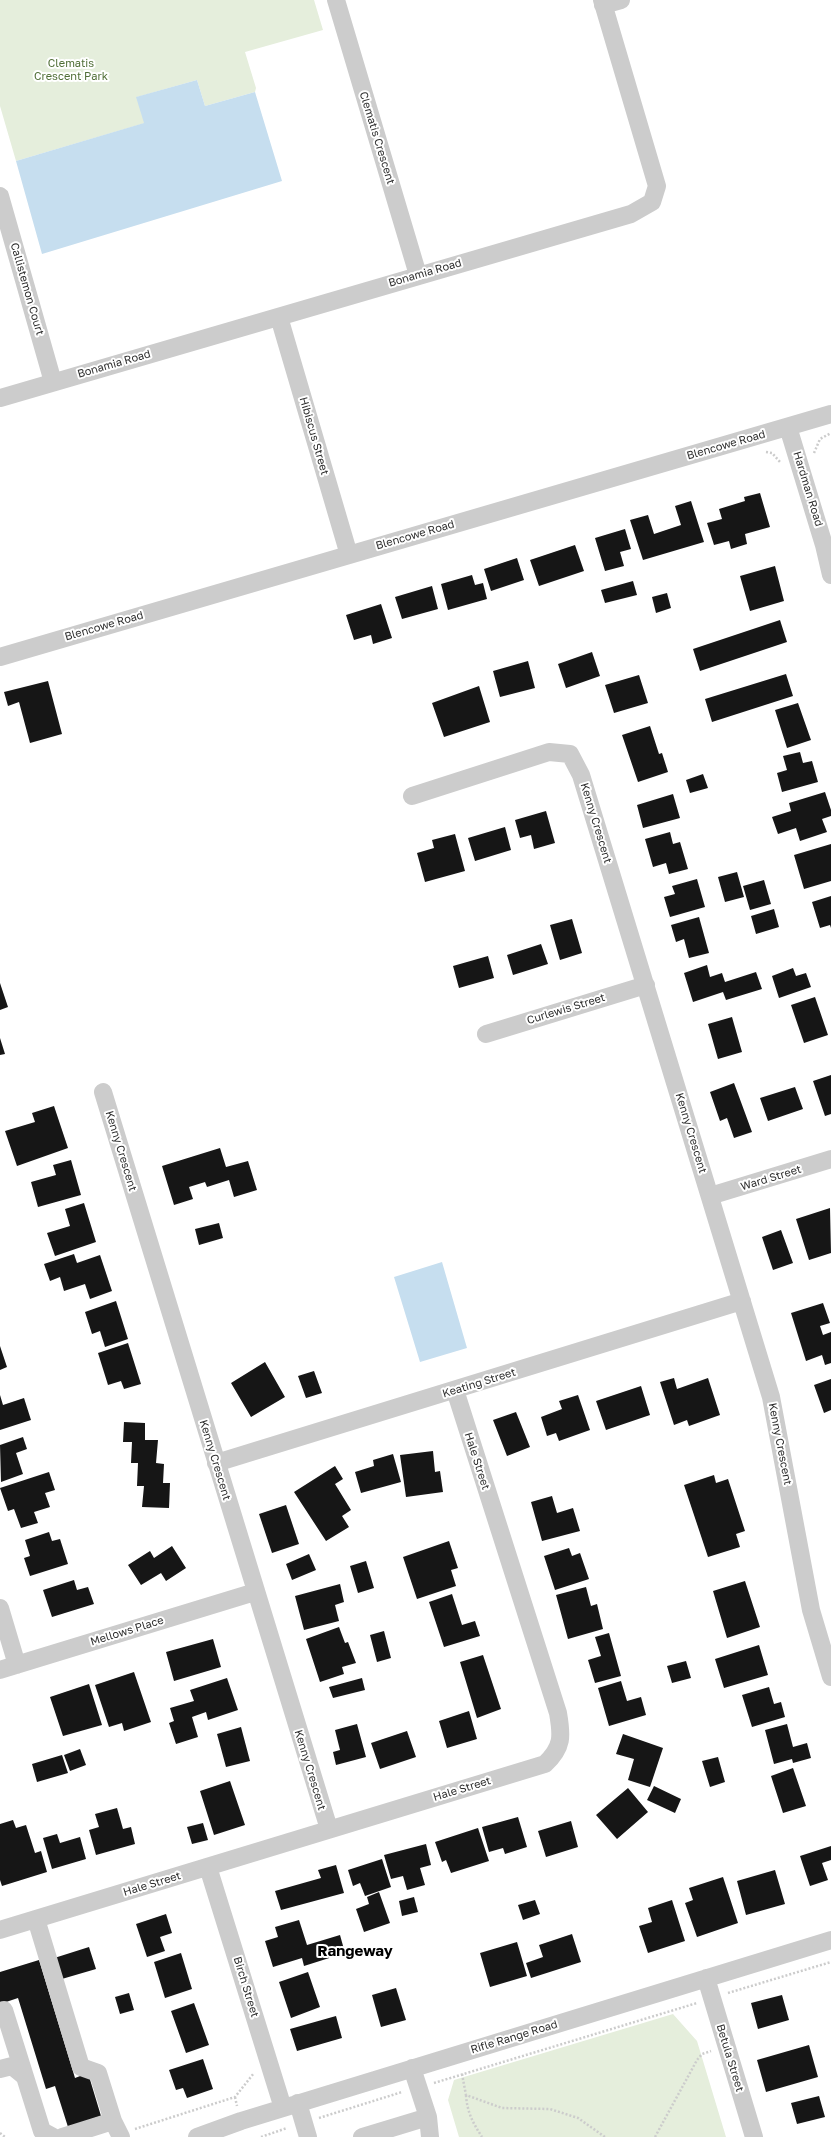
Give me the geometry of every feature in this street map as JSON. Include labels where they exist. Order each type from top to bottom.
[{"type":"street","name":"Clematis Crescent","points":[[336,0],[418,275]]},
{"type":"street","points":[[603,3],[621,0]]},
{"type":"street","name":"Bonamia Road","points":[[0,398],[631,214],[652,202],[657,186],[603,3]]},
{"type":"street","name":"Callistemon Court","points":[[0,196],[53,382]]},
{"type":"street","name":"Hibiscus Street","points":[[279,317],[349,555]]},
{"type":"street","name":"Blencowe Road","points":[[0,657],[831,414]]},
{"type":"street","name":"Hardman Road","points":[[788,427],[824,544],[831,575]]},
{"type":"street","name":"Kenny Crescent","points":[[412,796],[549,752],[570,754],[581,775],[770,1397],[811,1610],[831,1677]]},
{"type":"street","name":"Curlewis Street","points":[[486,1034],[646,985]]},
{"type":"street","name":"Kenny Crescent","points":[[103,1092],[255,1592],[329,1829]]},
{"type":"street","name":"Ward Street","points":[[710,1196],[831,1160]]},
{"type":"street","name":"Keating Street","points":[[216,1463],[742,1301]]},
{"type":"street","name":"Hale Street","points":[[0,1930],[545,1764],[556,1754],[562,1735],[558,1713],[455,1390]]},
{"type":"street","name":"Mellows Place","points":[[0,1670],[255,1592]]},
{"type":"street","points":[[0,1608],[17,1665]]},
{"type":"street","name":"Birch Street","points":[[208,1867],[290,2105],[308,2137]]},
{"type":"street","points":[[36,1919],[81,2067],[98,2073],[123,2129],[62,2137]]},
{"type":"street","name":"Rifle Range Road","points":[[198,2137],[218,2128],[290,2105],[831,1940]]},
{"type":"street","name":"Betula Street","points":[[706,1978],[754,2137]]},
{"type":"street","points":[[0,2011],[4,2010],[23,2075],[42,2131],[52,2137]]},
{"type":"street","points":[[0,2069],[12,2066],[23,2075]]},
{"type":"street","points":[[407,2070],[413,2089],[416,2124],[429,2137]]},
{"type":"street","points":[[362,2137],[416,2124]]},
{"type":"path","points":[[812,456],[820,439],[831,433]]},
{"type":"path","points":[[728,1993],[831,1962]]},
{"type":"path","points":[[329,2114],[695,2003]]},
{"type":"path","points":[[655,2137],[697,2060],[702,2054],[716,2049]]},
{"type":"path","points":[[123,2129],[235,2097],[257,2069]]},
{"type":"path","points":[[462,2074],[467,2108],[473,2123],[482,2137]]},
{"type":"path","points":[[466,2095],[502,2108],[550,2109],[578,2118],[605,2137]]},
{"type":"path","points":[[0,2133],[5,2137]]},
{"type":"green space","name":"Clematis Crescent Park","points":[[0,0],[314,0],[323,30],[245,52],[256,88],[255,92],[205,106],[197,80],[137,97],[145,123],[16,161],[0,106]]},
{"type":"green space","points":[[673,2014],[697,2041],[726,2137],[459,2137],[448,2100],[454,2080]]},
{"type":"water","points":[[197,80],[205,106],[255,92],[282,181],[42,254],[16,161],[144,123],[136,97]]},
{"type":"water","points":[[442,1262],[467,1348],[420,1362],[394,1277]]},
{"type":"building","points":[[760,493],[770,527],[745,534],[747,544],[731,549],[729,541],[714,545],[707,523],[722,519],[719,509],[745,501],[744,497]]},
{"type":"building","points":[[691,501],[704,542],[643,560],[630,520],[648,515],[654,534],[681,525],[675,506]]},
{"type":"building","points":[[625,529],[631,549],[620,552],[624,566],[605,571],[595,538]]},
{"type":"building","points":[[575,545],[584,571],[539,586],[530,560]]},
{"type":"building","points":[[517,558],[524,580],[491,591],[484,569]]},
{"type":"building","points":[[775,566],[784,601],[750,611],[740,576]]},
{"type":"building","points":[[472,575],[475,585],[483,583],[487,599],[448,610],[441,584]]},
{"type":"building","points":[[633,581],[637,595],[605,603],[601,590]]},
{"type":"building","points":[[432,586],[438,609],[402,619],[395,597]]},
{"type":"building","points":[[667,593],[671,608],[656,613],[652,597]]},
{"type":"building","points":[[381,604],[392,638],[373,644],[371,635],[354,640],[346,615]]},
{"type":"building","points":[[780,620],[787,642],[700,671],[693,649]]},
{"type":"building","points":[[592,652],[600,676],[566,688],[558,664]]},
{"type":"building","points":[[528,661],[535,688],[500,697],[493,671]]},
{"type":"building","points":[[786,674],[793,696],[712,722],[705,699]]},
{"type":"building","points":[[639,675],[648,703],[614,713],[605,685]]},
{"type":"building","points":[[48,681],[62,734],[30,743],[19,702],[8,706],[4,692]]},
{"type":"building","points":[[479,686],[490,722],[444,737],[432,703]]},
{"type":"building","points":[[798,703],[811,740],[787,748],[775,710]]},
{"type":"building","points":[[650,726],[659,754],[662,753],[668,772],[638,782],[622,735]]},
{"type":"building","points":[[800,752],[803,763],[812,761],[818,782],[782,792],[777,773],[787,770],[783,756]]},
{"type":"building","points":[[703,774],[708,788],[690,793],[686,780]]},
{"type":"building","points":[[825,792],[831,810],[831,816],[822,819],[827,832],[800,841],[796,828],[778,834],[772,817],[791,811],[789,803]]},
{"type":"building","points":[[673,794],[680,818],[643,828],[637,805]]},
{"type":"building","points":[[546,811],[555,843],[534,849],[531,835],[520,838],[515,820]]},
{"type":"building","points":[[505,827],[511,850],[475,861],[468,838]]},
{"type":"building","points":[[670,832],[673,844],[680,842],[688,869],[669,874],[666,863],[653,867],[645,839]]},
{"type":"building","points":[[455,834],[465,871],[425,882],[417,853],[434,848],[432,840]]},
{"type":"building","points":[[831,844],[831,881],[804,889],[794,855]]},
{"type":"building","points":[[737,872],[744,897],[725,902],[718,877]]},
{"type":"building","points":[[697,879],[705,907],[670,917],[664,897],[675,894],[672,886]]},
{"type":"building","points":[[764,880],[771,904],[750,910],[743,886]]},
{"type":"building","points":[[831,896],[831,928],[830,925],[820,928],[812,902]]},
{"type":"building","points":[[774,909],[779,927],[756,934],[751,916]]},
{"type":"building","points":[[699,917],[709,953],[689,958],[684,939],[676,942],[671,925]]},
{"type":"building","points":[[572,919],[582,953],[560,960],[550,925]]},
{"type":"building","points":[[541,944],[548,964],[513,975],[507,955]]},
{"type":"building","points":[[488,956],[494,978],[459,988],[453,966]]},
{"type":"building","points":[[707,965],[710,977],[722,973],[725,982],[756,972],[762,989],[726,1000],[723,992],[693,1002],[684,973]]},
{"type":"building","points":[[793,968],[796,976],[806,973],[811,987],[779,998],[772,976]]},
{"type":"building","points":[[0,983],[8,1007],[0,1010]]},
{"type":"building","points":[[815,997],[828,1035],[804,1043],[791,1005]]},
{"type":"building","points":[[732,1017],[742,1052],[718,1059],[708,1024]]},
{"type":"building","points":[[0,1038],[5,1054],[0,1055]]},
{"type":"building","points":[[831,1075],[831,1114],[825,1116],[813,1081]]},
{"type":"building","points":[[734,1083],[752,1132],[734,1138],[727,1118],[720,1121],[710,1092]]},
{"type":"building","points":[[795,1087],[803,1109],[768,1121],[760,1098]]},
{"type":"building","points":[[54,1106],[68,1148],[17,1166],[5,1131],[35,1122],[32,1113]]},
{"type":"building","points":[[220,1148],[226,1167],[248,1161],[257,1190],[234,1197],[229,1180],[207,1187],[205,1182],[189,1187],[193,1199],[174,1205],[162,1166]]},
{"type":"building","points":[[71,1160],[81,1195],[38,1207],[31,1182],[56,1175],[53,1165]]},
{"type":"building","points":[[84,1203],[96,1242],[55,1256],[47,1233],[70,1226],[65,1209]]},
{"type":"building","points":[[830,1208],[831,1253],[809,1260],[796,1219]]},
{"type":"building","points":[[219,1223],[223,1238],[199,1245],[195,1229]]},
{"type":"building","points":[[781,1230],[793,1263],[773,1270],[762,1237]]},
{"type":"building","points":[[74,1254],[77,1263],[100,1255],[112,1291],[90,1299],[85,1284],[64,1291],[60,1277],[50,1281],[44,1264]]},
{"type":"building","points":[[116,1301],[128,1339],[105,1347],[100,1331],[92,1334],[85,1312]]},
{"type":"building","points":[[823,1303],[830,1323],[820,1326],[823,1335],[831,1332],[831,1363],[825,1365],[822,1355],[806,1361],[791,1313]]},
{"type":"building","points":[[128,1343],[141,1384],[124,1389],[121,1381],[108,1385],[98,1353]]},
{"type":"building","points":[[0,1346],[7,1367],[0,1370]]},
{"type":"building","points":[[265,1362],[285,1397],[251,1417],[231,1383]]},
{"type":"building","points":[[314,1371],[322,1393],[306,1398],[298,1376]]},
{"type":"building","points":[[674,1378],[677,1389],[708,1378],[720,1415],[689,1426],[687,1420],[674,1425],[660,1382]]},
{"type":"building","points":[[831,1379],[831,1410],[824,1413],[814,1385]]},
{"type":"building","points":[[641,1386],[650,1415],[606,1430],[596,1401]]},
{"type":"building","points":[[0,1395],[3,1405],[24,1398],[31,1420],[0,1430]]},
{"type":"building","points":[[578,1395],[590,1430],[559,1441],[556,1433],[547,1436],[541,1417],[562,1409],[559,1401]]},
{"type":"building","points":[[516,1412],[530,1447],[507,1456],[493,1420]]},
{"type":"building","points":[[124,1422],[145,1423],[145,1440],[158,1440],[156,1463],[164,1464],[163,1483],[170,1483],[169,1508],[142,1507],[144,1486],[137,1486],[138,1463],[131,1463],[132,1442],[123,1442]]},
{"type":"building","points":[[23,1437],[27,1449],[16,1453],[23,1474],[1,1482],[0,1445]]},
{"type":"building","points":[[433,1451],[435,1472],[440,1471],[443,1492],[406,1497],[400,1455]]},
{"type":"building","points":[[393,1454],[401,1482],[361,1493],[355,1472],[374,1466],[373,1460]]},
{"type":"building","points":[[335,1466],[343,1479],[335,1484],[351,1510],[342,1516],[349,1527],[326,1541],[294,1492]]},
{"type":"building","points":[[49,1472],[55,1490],[45,1493],[50,1507],[34,1512],[38,1523],[21,1528],[14,1509],[8,1511],[0,1488]]},
{"type":"building","points":[[714,1475],[716,1483],[728,1479],[745,1531],[736,1534],[740,1547],[708,1557],[684,1485]]},
{"type":"building","points":[[552,1496],[557,1513],[573,1508],[580,1531],[542,1541],[531,1502]]},
{"type":"building","points":[[286,1505],[299,1544],[272,1553],[259,1514]]},
{"type":"building","points":[[49,1532],[52,1541],[60,1539],[68,1564],[30,1576],[24,1558],[30,1556],[25,1540]]},
{"type":"building","points":[[449,1541],[458,1568],[451,1570],[456,1586],[417,1599],[403,1557]]},
{"type":"building","points":[[172,1546],[186,1568],[166,1581],[161,1573],[141,1585],[128,1565],[150,1551],[154,1558]]},
{"type":"building","points":[[569,1548],[572,1556],[580,1553],[589,1579],[555,1590],[544,1556]]},
{"type":"building","points":[[309,1554],[316,1570],[292,1580],[286,1564]]},
{"type":"building","points":[[366,1561],[374,1588],[358,1593],[350,1566]]},
{"type":"building","points":[[74,1580],[77,1590],[88,1587],[94,1604],[52,1617],[43,1590]]},
{"type":"building","points":[[745,1581],[760,1627],[727,1638],[713,1591]]},
{"type":"building","points":[[340,1584],[344,1602],[335,1605],[339,1621],[304,1630],[295,1596]]},
{"type":"building","points":[[586,1587],[591,1606],[597,1604],[603,1629],[568,1639],[556,1595]]},
{"type":"building","points":[[452,1594],[462,1625],[475,1621],[480,1636],[444,1647],[429,1602]]},
{"type":"building","points":[[339,1627],[345,1643],[348,1642],[356,1663],[342,1667],[344,1674],[320,1682],[306,1639]]},
{"type":"building","points":[[384,1631],[391,1658],[377,1662],[370,1635]]},
{"type":"building","points":[[609,1633],[621,1676],[595,1683],[588,1660],[601,1656],[595,1637]]},
{"type":"building","points":[[213,1639],[221,1667],[174,1681],[166,1652]]},
{"type":"building","points":[[759,1645],[768,1675],[724,1688],[715,1659]]},
{"type":"building","points":[[483,1655],[501,1709],[477,1718],[460,1662]]},
{"type":"building","points":[[686,1661],[691,1678],[672,1683],[667,1666]]},
{"type":"building","points":[[134,1672],[151,1722],[124,1731],[122,1723],[109,1727],[95,1685]]},
{"type":"building","points":[[227,1678],[238,1710],[208,1720],[206,1712],[192,1717],[198,1737],[176,1744],[169,1723],[174,1721],[170,1708],[194,1701],[190,1690]]},
{"type":"building","points":[[362,1678],[365,1690],[333,1698],[329,1687]]},
{"type":"building","points":[[621,1681],[627,1701],[641,1697],[646,1715],[609,1726],[598,1688]]},
{"type":"building","points":[[89,1684],[102,1725],[63,1736],[50,1697]]},
{"type":"building","points":[[769,1687],[774,1704],[781,1702],[785,1717],[752,1727],[742,1695]]},
{"type":"building","points":[[469,1711],[477,1739],[447,1748],[439,1721]]},
{"type":"building","points":[[357,1724],[366,1757],[336,1765],[333,1752],[340,1750],[335,1730]]},
{"type":"building","points":[[787,1724],[793,1747],[807,1743],[811,1758],[793,1763],[792,1759],[774,1764],[765,1730]]},
{"type":"building","points":[[241,1727],[250,1761],[226,1767],[217,1734]]},
{"type":"building","points":[[407,1731],[416,1757],[380,1769],[371,1743]]},
{"type":"building","points":[[623,1734],[663,1748],[650,1787],[628,1780],[634,1759],[616,1754]]},
{"type":"building","points":[[80,1749],[86,1765],[70,1771],[64,1755]]},
{"type":"building","points":[[62,1755],[68,1773],[37,1782],[32,1764]]},
{"type":"building","points":[[718,1757],[725,1782],[710,1787],[702,1761]]},
{"type":"building","points":[[793,1768],[806,1806],[783,1813],[771,1776]]},
{"type":"building","points":[[230,1781],[245,1825],[214,1835],[200,1791]]},
{"type":"building","points":[[654,1786],[681,1799],[675,1813],[647,1800]]},
{"type":"building","points":[[628,1788],[648,1812],[617,1839],[596,1815]]},
{"type":"building","points":[[117,1808],[123,1829],[131,1827],[135,1844],[96,1855],[89,1830],[99,1827],[95,1814]]},
{"type":"building","points":[[518,1817],[527,1847],[505,1854],[503,1848],[489,1852],[482,1827]]},
{"type":"building","points":[[13,1820],[16,1828],[26,1825],[35,1853],[41,1851],[47,1872],[2,1886],[0,1880],[0,1824]]},
{"type":"building","points":[[571,1821],[578,1847],[546,1857],[538,1831]]},
{"type":"building","points":[[203,1823],[208,1840],[192,1844],[187,1827]]},
{"type":"building","points":[[478,1828],[489,1861],[451,1873],[446,1860],[442,1862],[435,1842]]},
{"type":"building","points":[[57,1834],[60,1843],[80,1837],[86,1859],[52,1869],[43,1838]]},
{"type":"building","points":[[426,1844],[431,1865],[420,1868],[425,1885],[407,1890],[403,1876],[391,1879],[384,1855]]},
{"type":"building","points":[[831,1846],[831,1860],[822,1863],[828,1880],[810,1886],[800,1856]]},
{"type":"building","points":[[382,1859],[391,1887],[365,1896],[360,1883],[353,1886],[348,1870]]},
{"type":"building","points":[[336,1865],[344,1893],[281,1910],[275,1891],[321,1878],[318,1870]]},
{"type":"building","points":[[775,1870],[785,1904],[746,1915],[737,1881]]},
{"type":"building","points":[[723,1877],[738,1923],[697,1937],[685,1903],[693,1900],[689,1888]]},
{"type":"building","points":[[379,1892],[390,1923],[364,1932],[356,1909],[369,1904],[367,1897]]},
{"type":"building","points":[[414,1897],[418,1912],[402,1916],[399,1901]]},
{"type":"building","points":[[535,1900],[540,1914],[523,1920],[518,1905]]},
{"type":"building","points":[[672,1900],[685,1941],[648,1953],[639,1926],[652,1922],[648,1908]]},
{"type":"building","points":[[166,1914],[172,1933],[160,1937],[165,1951],[147,1957],[136,1924]]},
{"type":"building","points":[[299,1920],[307,1945],[340,1935],[345,1953],[304,1966],[302,1958],[273,1967],[265,1941],[278,1937],[275,1927]]},
{"type":"building","points":[[572,1934],[581,1962],[531,1978],[526,1963],[543,1957],[539,1945]]},
{"type":"building","points":[[517,1942],[527,1976],[490,1987],[480,1953]]},
{"type":"building","points":[[89,1947],[96,1969],[55,1981],[48,1960]]},
{"type":"building","points":[[181,1953],[192,1989],[165,1998],[154,1962]]},
{"type":"building","points":[[39,1960],[75,2078],[88,2073],[101,2116],[68,2127],[55,2086],[46,2089],[18,1998],[0,2004],[0,1972]]},
{"type":"building","points":[[308,1972],[320,2007],[291,2018],[279,1982]]},
{"type":"building","points":[[396,1988],[406,2020],[381,2027],[372,1995]]},
{"type":"building","points":[[129,1993],[134,2010],[120,2014],[115,1997]]},
{"type":"building","points":[[782,1995],[789,2020],[758,2029],[751,2003]]},
{"type":"building","points":[[194,2003],[209,2045],[186,2053],[171,2011]]},
{"type":"building","points":[[336,2016],[342,2038],[297,2051],[290,2029]]},
{"type":"building","points":[[809,2045],[818,2077],[766,2092],[757,2060]]},
{"type":"building","points":[[203,2059],[213,2089],[187,2098],[183,2088],[176,2090],[169,2070]]},
{"type":"building","points":[[819,2096],[825,2117],[797,2124],[791,2103]]},
{"type":"district","name":"Rangeway","points":[[355,1951]]}]
